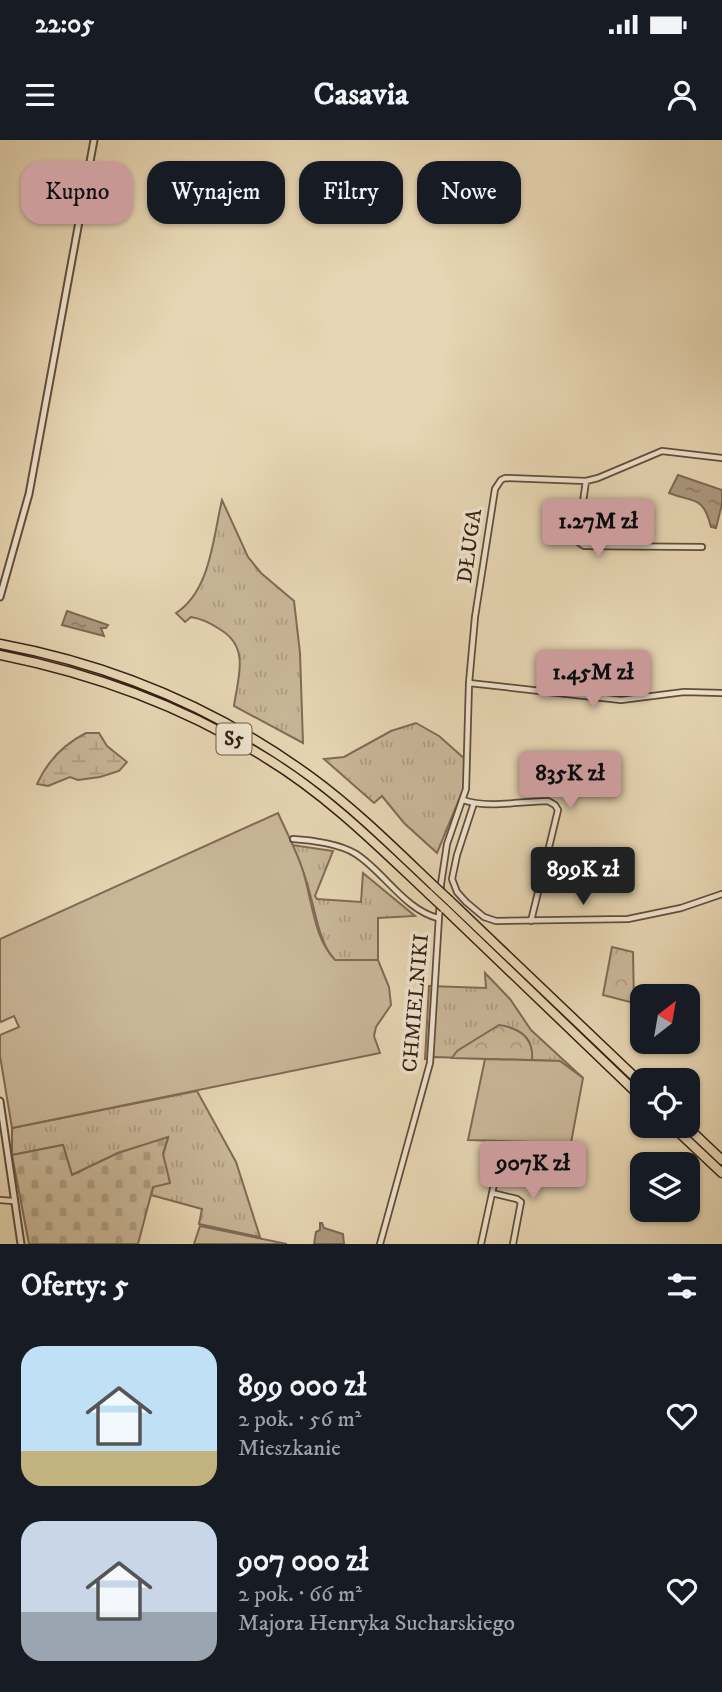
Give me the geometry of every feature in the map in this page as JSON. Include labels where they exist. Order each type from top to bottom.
[{"type":"highway","name":"S5","points":[[0,644],[102,669],[166,694],[220,720],[278,754],[323,786],[365,821],[432,891]]},
{"type":"highway","name":"S5","points":[[0,654],[74,671],[118,685],[219,730],[268,759],[341,814],[432,891],[630,1073]]},
{"type":"highway","name":"S5","points":[[446,904],[630,1086]]},
{"type":"highway","points":[[685,1138],[722,1173]]},
{"type":"highway","points":[[699,1138],[722,1160]]},
{"type":"street","points":[[0,597],[25,513],[94,140]]},
{"type":"street","name":"DŁUGA","points":[[447,844],[464,800],[468,773],[469,683],[475,617],[493,494],[497,484],[510,478],[586,481],[662,451],[722,458]]},
{"type":"street","points":[[586,481],[578,537],[578,542],[584,546],[702,547]]},
{"type":"street","points":[[469,683],[621,700],[684,692],[722,693]]},
{"type":"street","points":[[464,800],[474,803],[548,801],[558,810],[531,922]]},
{"type":"street","points":[[474,803],[452,879],[457,892],[484,917],[496,921],[531,922],[637,918],[681,908],[722,894]]},
{"type":"street","points":[[293,839],[317,841],[353,852],[417,907],[429,916],[438,918]]},
{"type":"street","name":"CHMIELNIKI","points":[[380,1244],[429,1063],[438,918],[447,844]]},
{"type":"street","points":[[0,1101],[21,1244]]},
{"type":"street","points":[[481,1244],[497,1164],[506,1157],[538,1164]]},
{"type":"street","points":[[492,1193],[520,1202],[513,1244]]},
{"type":"street","points":[[0,1200],[13,1201]]},
{"type":"green space","points":[[222,500],[248,557],[261,573],[294,601],[300,653],[303,743],[234,706],[240,664],[236,645],[230,637],[210,623],[191,617],[185,622],[176,613],[188,603],[204,577]]},
{"type":"green space","points":[[416,723],[439,736],[466,760],[463,790],[437,853],[404,823],[382,796],[374,803],[324,759],[344,757],[391,731]]},
{"type":"green space","points":[[86,733],[99,733],[107,746],[127,762],[119,771],[100,777],[78,780],[70,777],[48,786],[37,784],[57,754]]},
{"type":"green space","points":[[278,813],[300,861],[318,929],[328,951],[335,960],[378,960],[389,987],[391,1005],[376,1027],[374,1036],[380,1053],[12,1128],[0,1056],[0,1035],[19,1027],[14,1016],[1,1022],[0,1020],[0,939]]},
{"type":"green space","points":[[292,845],[333,851],[315,896],[317,899],[361,902],[363,873],[415,916],[378,918],[378,960],[335,960],[330,954],[322,939],[305,878]]},
{"type":"green space","points":[[612,947],[633,952],[634,984],[630,984],[630,1002],[603,995]]},
{"type":"green space","points":[[485,973],[510,999],[531,1030],[583,1078],[560,1061],[435,1057],[425,1059],[429,986],[486,988]]},
{"type":"green space","points":[[499,1025],[524,1035],[531,1046],[532,1060],[452,1058],[457,1051]]},
{"type":"green space","points":[[485,1059],[560,1061],[583,1078],[571,1143],[468,1140]]},
{"type":"green space","points":[[197,1091],[236,1162],[260,1237],[199,1224],[202,1209],[151,1195],[168,1138],[118,1153],[72,1175],[63,1145],[12,1155],[12,1128]]},
{"type":"green space","points":[[168,1137],[163,1154],[170,1183],[153,1187],[138,1244],[29,1244],[12,1155],[63,1145],[72,1175],[118,1153]]},
{"type":"green space","points":[[200,1226],[287,1244],[194,1244]]},
{"type":"water","points":[[678,475],[722,490],[722,504],[716,528],[711,527],[701,505],[669,493]]},
{"type":"water","points":[[67,611],[108,625],[101,628],[104,636],[62,625]]},
{"type":"water","points":[[320,1223],[324,1228],[343,1234],[344,1244],[314,1244]]}]
